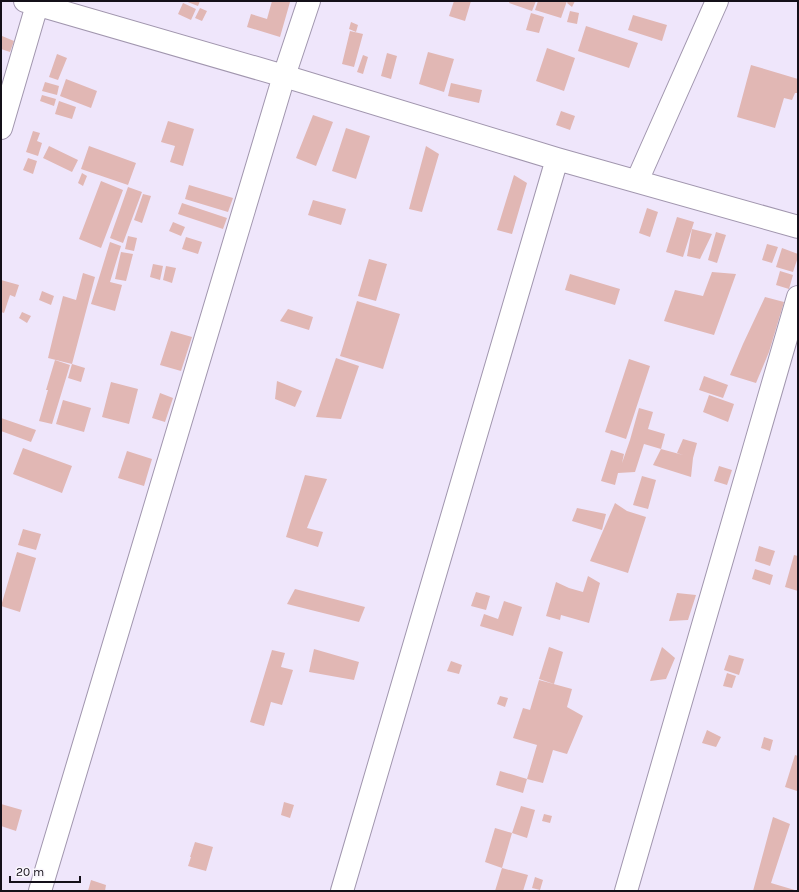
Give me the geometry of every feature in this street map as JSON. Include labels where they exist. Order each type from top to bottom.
[{"type":"street","points":[[40,891],[284,76],[309,1]]},
{"type":"street","points":[[637,181],[717,1]]},
{"type":"street","points":[[1,128],[31,3],[284,76],[557,159],[798,227]]},
{"type":"street","points":[[342,891],[557,159]]},
{"type":"street","points":[[626,891],[798,297]]},
{"type":"building","points":[[185,1],[200,1],[198,6]]},
{"type":"building","points":[[272,1],[290,2],[280,37],[247,27],[251,14],[267,19]]},
{"type":"building","points":[[454,1],[471,1],[465,21],[449,16]]},
{"type":"building","points":[[510,1],[536,1],[532,11],[509,3]]},
{"type":"building","points":[[538,1],[567,1],[561,18],[535,10]]},
{"type":"building","points":[[568,1],[575,1],[572,7],[567,3]]},
{"type":"building","points":[[183,3],[196,9],[191,20],[178,14]]},
{"type":"building","points":[[200,8],[207,11],[202,21],[195,18]]},
{"type":"building","points":[[570,11],[579,13],[577,24],[567,22]]},
{"type":"building","points":[[531,13],[544,17],[539,33],[526,30]]},
{"type":"building","points":[[633,15],[667,25],[662,41],[628,30]]},
{"type":"building","points":[[351,22],[358,25],[356,32],[349,29]]},
{"type":"building","points":[[586,26],[638,43],[629,68],[578,51]]},
{"type":"building","points":[[350,31],[363,34],[354,67],[342,64]]},
{"type":"building","points":[[2,36],[14,41],[10,52],[1,49]]},
{"type":"building","points":[[547,48],[575,58],[564,91],[536,81]]},
{"type":"building","points":[[428,52],[454,59],[444,92],[419,84]]},
{"type":"building","points":[[387,53],[397,56],[391,79],[381,76]]},
{"type":"building","points":[[57,54],[67,58],[58,80],[49,77]]},
{"type":"building","points":[[363,55],[368,57],[363,74],[357,72]]},
{"type":"building","points":[[751,65],[798,79],[798,93],[795,93],[792,100],[784,98],[775,128],[737,117]]},
{"type":"building","points":[[66,79],[97,91],[91,108],[60,96]]},
{"type":"building","points":[[45,82],[59,86],[57,95],[42,91]]},
{"type":"building","points":[[451,83],[482,90],[479,103],[448,96]]},
{"type":"building","points":[[42,95],[56,99],[54,106],[40,101]]},
{"type":"building","points":[[59,101],[76,107],[72,119],[55,114]]},
{"type":"building","points":[[561,111],[575,116],[570,130],[556,125]]},
{"type":"building","points":[[313,115],[333,122],[316,166],[296,158]]},
{"type":"building","points":[[168,121],[194,129],[183,166],[170,162],[175,146],[161,142]]},
{"type":"building","points":[[346,128],[370,136],[356,179],[332,171]]},
{"type":"building","points":[[33,131],[40,133],[37,141],[42,143],[38,156],[26,152]]},
{"type":"building","points":[[49,146],[78,160],[72,172],[43,158]]},
{"type":"building","points":[[89,146],[136,163],[128,185],[81,169]]},
{"type":"building","points":[[426,146],[439,154],[422,212],[409,209]]},
{"type":"building","points":[[28,158],[37,161],[33,174],[23,170]]},
{"type":"building","points":[[82,173],[87,176],[83,186],[78,183]]},
{"type":"building","points":[[514,175],[527,183],[512,234],[497,230]]},
{"type":"building","points":[[101,181],[123,190],[101,248],[79,239]]},
{"type":"building","points":[[189,185],[233,198],[228,212],[185,199]]},
{"type":"building","points":[[128,187],[142,192],[123,243],[110,238]]},
{"type":"building","points":[[143,194],[151,196],[142,223],[134,220]]},
{"type":"building","points":[[313,200],[346,209],[341,225],[308,215]]},
{"type":"building","points":[[182,203],[227,218],[223,229],[178,214]]},
{"type":"building","points":[[647,208],[658,212],[650,237],[639,233]]},
{"type":"building","points":[[677,217],[694,222],[683,257],[666,252]]},
{"type":"building","points":[[173,222],[185,227],[181,236],[169,231]]},
{"type":"building","points":[[692,229],[712,234],[700,259],[687,256]]},
{"type":"building","points":[[716,232],[726,235],[717,263],[708,260]]},
{"type":"building","points":[[128,236],[137,238],[134,251],[125,249]]},
{"type":"building","points":[[186,237],[202,242],[198,254],[182,249]]},
{"type":"building","points":[[110,242],[121,246],[110,282],[122,285],[115,311],[91,304]]},
{"type":"building","points":[[767,244],[778,247],[772,263],[762,260]]},
{"type":"building","points":[[782,248],[798,254],[793,272],[776,267]]},
{"type":"building","points":[[121,252],[133,254],[126,281],[115,279]]},
{"type":"building","points":[[369,259],[387,264],[376,301],[358,296]]},
{"type":"building","points":[[153,264],[163,266],[160,280],[150,277]]},
{"type":"building","points":[[166,266],[176,268],[172,283],[163,280]]},
{"type":"building","points":[[780,271],[793,275],[789,289],[776,285]]},
{"type":"building","points":[[712,272],[736,274],[714,335],[664,321],[675,290],[703,296]]},
{"type":"building","points":[[83,273],[95,277],[72,364],[48,358],[63,296],[76,300]]},
{"type":"building","points":[[570,274],[620,289],[615,305],[565,290]]},
{"type":"building","points":[[1,280],[19,285],[15,297],[10,295],[4,313],[1,312]]},
{"type":"building","points":[[42,291],[54,296],[51,305],[39,300]]},
{"type":"building","points":[[765,297],[784,302],[769,352],[756,383],[730,375]]},
{"type":"building","points":[[357,301],[400,314],[383,369],[340,356]]},
{"type":"building","points":[[288,309],[313,317],[309,330],[280,321]]},
{"type":"building","points":[[22,312],[31,316],[27,323],[19,318]]},
{"type":"building","points":[[171,331],[192,337],[181,371],[160,365]]},
{"type":"building","points":[[336,358],[359,366],[341,419],[316,417]]},
{"type":"building","points":[[629,359],[650,366],[626,439],[605,432]]},
{"type":"building","points":[[55,360],[70,365],[52,424],[39,421]]},
{"type":"building","points":[[72,364],[85,368],[81,382],[68,378]]},
{"type":"building","points":[[704,376],[728,385],[723,398],[699,390]]},
{"type":"building","points":[[277,381],[302,391],[295,407],[275,399]]},
{"type":"building","points":[[111,382],[138,389],[129,424],[102,417]]},
{"type":"building","points":[[160,393],[173,398],[165,422],[152,418]]},
{"type":"building","points":[[709,395],[734,404],[728,422],[703,412]]},
{"type":"building","points":[[63,400],[91,408],[84,432],[56,424]]},
{"type":"building","points":[[639,408],[653,412],[648,429],[665,434],[661,449],[644,444],[635,472],[618,473],[615,485],[601,481],[611,450],[624,454],[622,463]]},
{"type":"building","points":[[1,418],[36,430],[31,442],[1,431]]},
{"type":"building","points":[[683,439],[697,443],[693,458],[691,477],[653,465],[661,449],[683,455],[677,453]]},
{"type":"building","points":[[23,448],[72,466],[62,493],[13,474]]},
{"type":"building","points":[[127,451],[152,459],[144,486],[118,478]]},
{"type":"building","points":[[719,466],[732,470],[727,485],[714,481]]},
{"type":"building","points":[[305,475],[327,479],[307,528],[323,532],[318,547],[286,537]]},
{"type":"building","points":[[642,476],[656,480],[648,509],[633,505]]},
{"type":"building","points":[[615,503],[627,511],[646,517],[628,573],[590,561]]},
{"type":"building","points":[[577,508],[606,514],[602,530],[572,521]]},
{"type":"building","points":[[23,529],[41,534],[36,550],[18,545]]},
{"type":"building","points":[[759,546],[775,551],[770,566],[755,561]]},
{"type":"building","points":[[17,552],[36,558],[20,612],[1,606]]},
{"type":"building","points":[[794,555],[798,556],[798,591],[785,587]]},
{"type":"building","points":[[755,569],[773,575],[770,585],[752,579]]},
{"type":"building","points":[[588,576],[600,583],[589,623],[561,615],[560,620],[546,616],[556,582],[583,592]]},
{"type":"building","points":[[295,589],[365,607],[359,622],[287,604]]},
{"type":"building","points":[[476,592],[490,596],[486,610],[471,606]]},
{"type":"building","points":[[677,593],[696,595],[688,620],[669,621]]},
{"type":"building","points":[[504,601],[522,607],[513,636],[480,626],[484,614],[498,619]]},
{"type":"building","points":[[549,647],[563,652],[554,684],[539,679]]},
{"type":"building","points":[[662,647],[675,658],[666,679],[650,681]]},
{"type":"building","points":[[314,649],[359,662],[354,680],[309,672]]},
{"type":"building","points":[[272,650],[285,653],[281,667],[293,670],[282,705],[271,702],[264,726],[250,722]]},
{"type":"building","points":[[729,655],[744,659],[739,675],[724,670]]},
{"type":"building","points":[[451,661],[462,665],[459,674],[447,671]]},
{"type":"building","points":[[727,673],[736,676],[732,688],[723,686]]},
{"type":"building","points":[[539,680],[572,689],[567,707],[583,716],[567,754],[553,750],[543,783],[527,779],[537,745],[513,738],[523,708],[530,710]]},
{"type":"building","points":[[500,696],[508,698],[505,707],[497,704]]},
{"type":"building","points":[[707,730],[721,737],[716,747],[702,743]]},
{"type":"building","points":[[764,737],[773,740],[770,751],[761,748]]},
{"type":"building","points":[[795,755],[798,756],[797,791],[785,787]]},
{"type":"building","points":[[500,771],[527,779],[523,793],[496,785]]},
{"type":"building","points":[[284,802],[294,805],[290,818],[281,815]]},
{"type":"building","points":[[1,804],[22,810],[16,831],[1,826]]},
{"type":"building","points":[[521,806],[535,810],[527,838],[512,833]]},
{"type":"building","points":[[544,814],[552,816],[550,823],[542,821]]},
{"type":"building","points":[[773,817],[790,824],[771,883],[798,891],[753,891]]},
{"type":"building","points":[[495,828],[512,833],[502,868],[485,862]]},
{"type":"building","points":[[195,842],[213,847],[206,871],[188,866]]},
{"type":"building","points":[[502,868],[528,875],[523,891],[495,891]]},
{"type":"building","points":[[535,877],[543,880],[540,890],[532,888]]},
{"type":"building","points":[[91,880],[106,885],[105,891],[88,891]]}]
